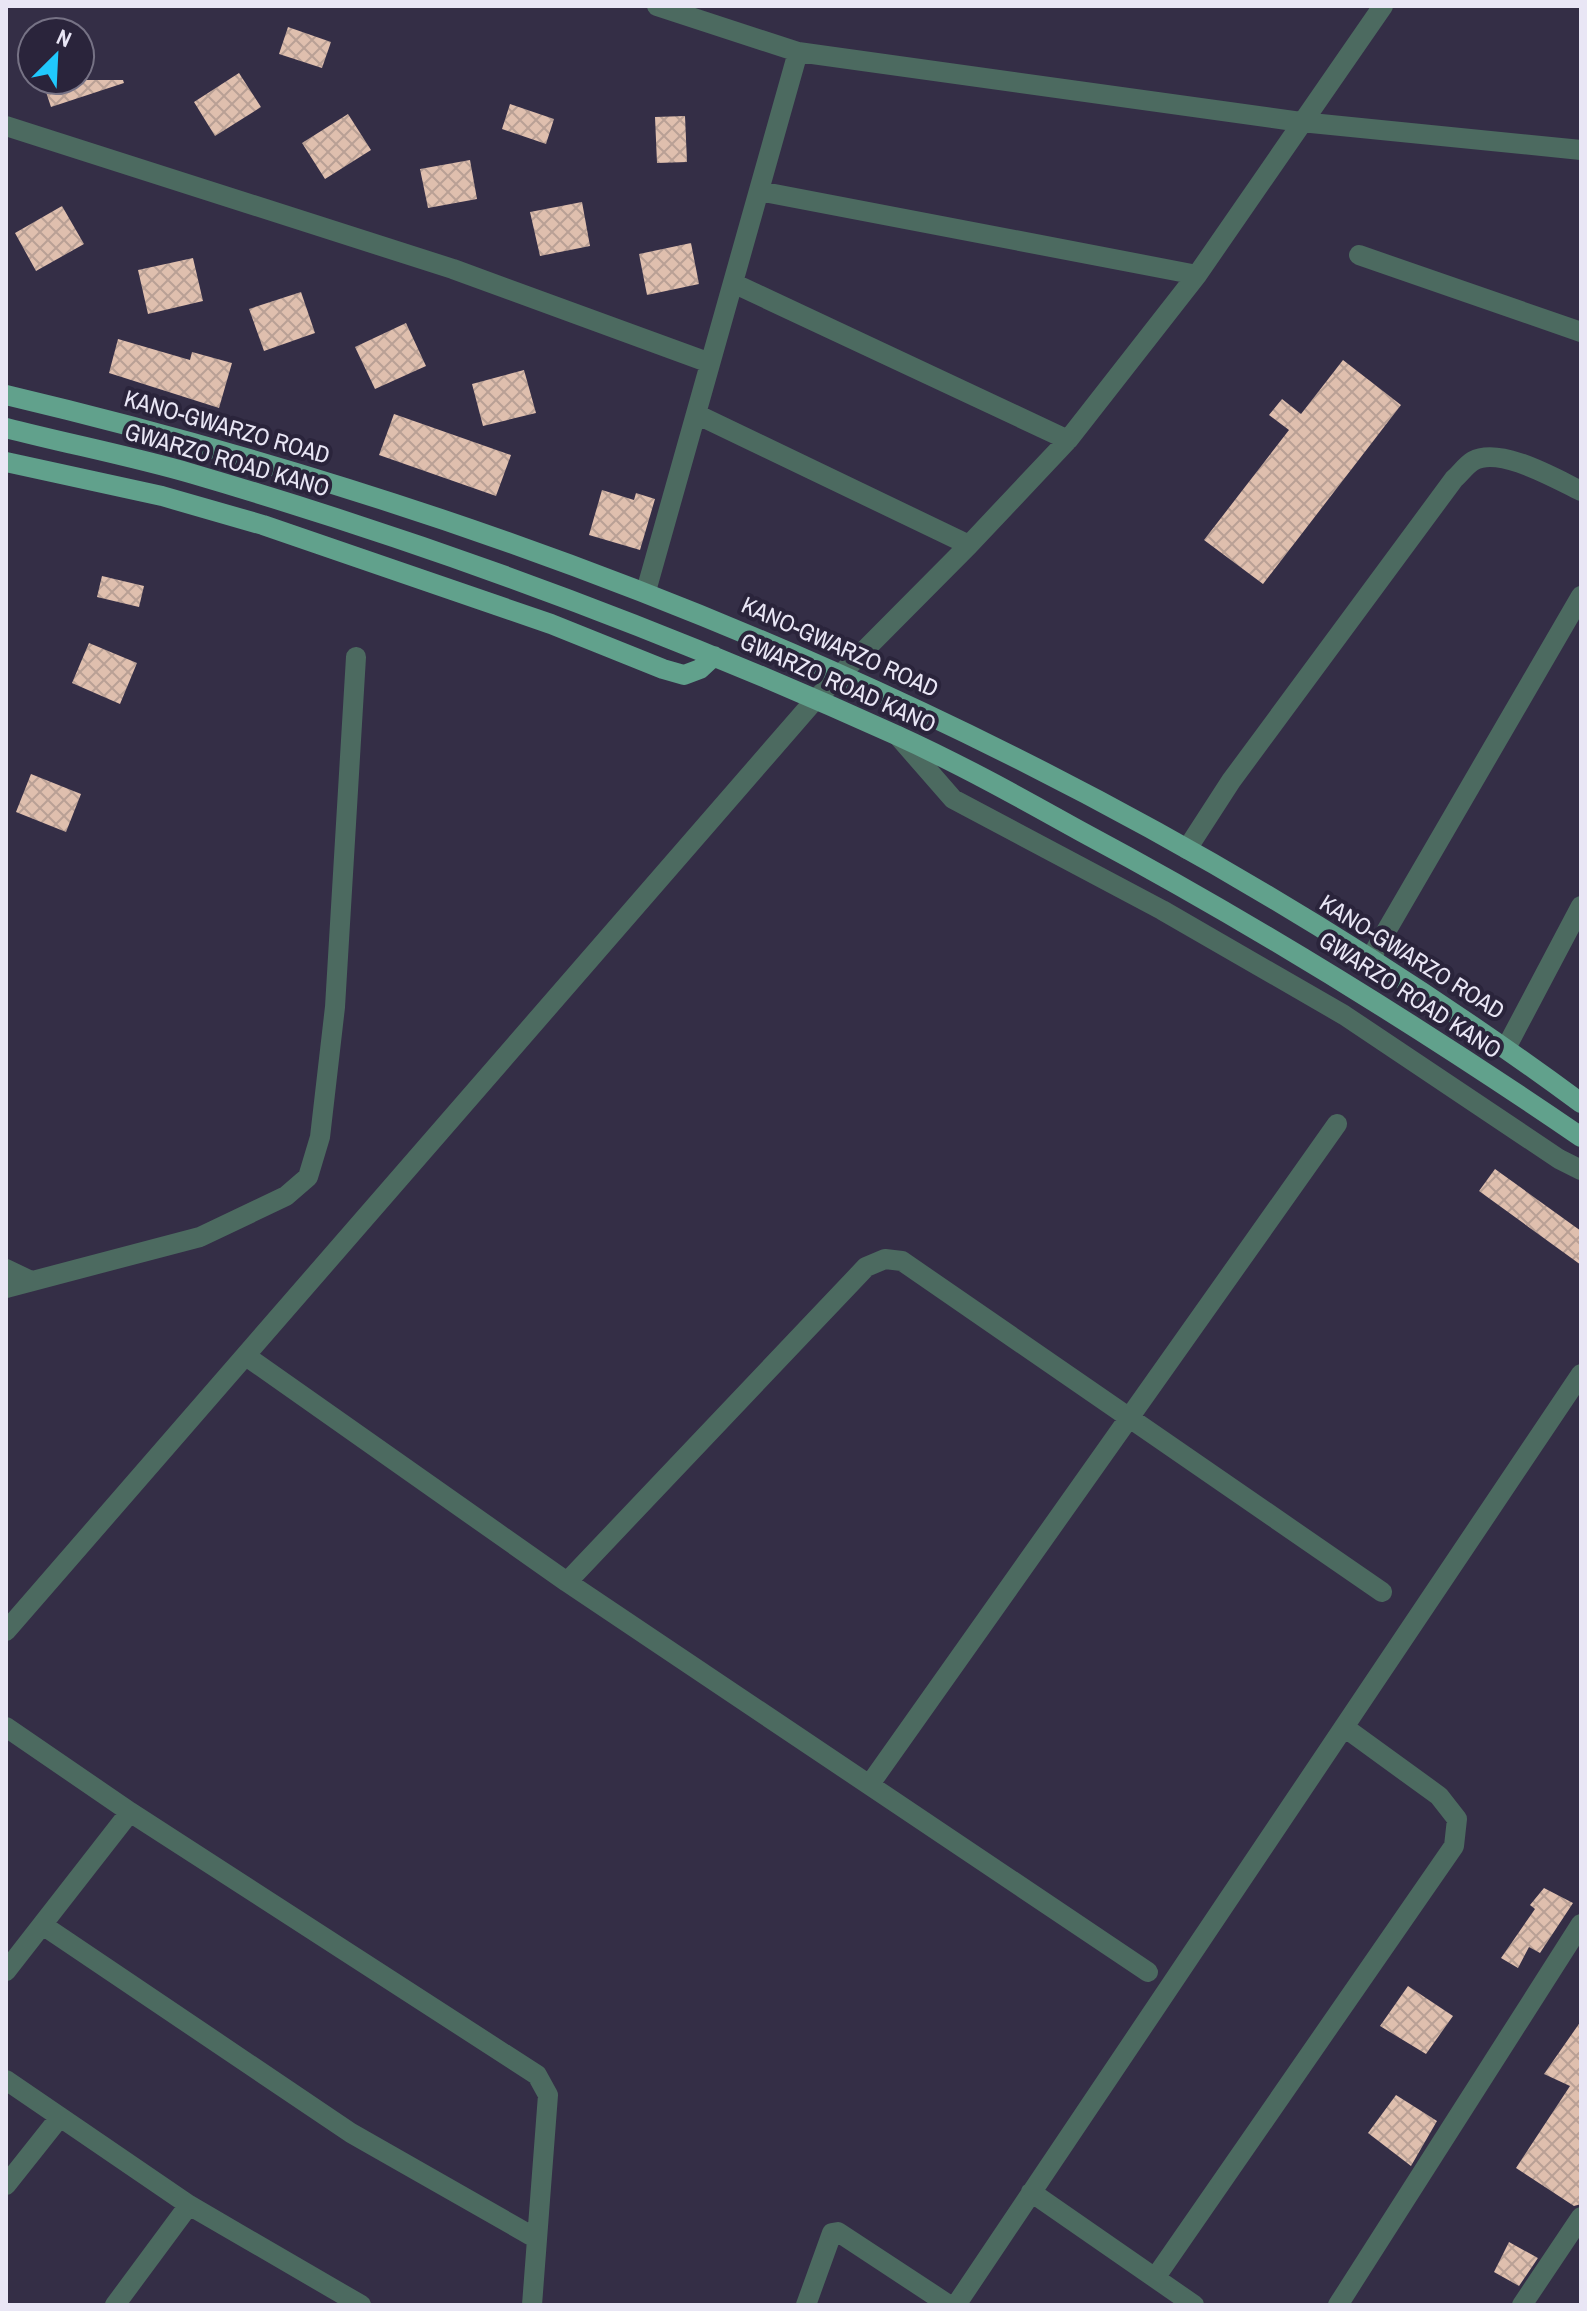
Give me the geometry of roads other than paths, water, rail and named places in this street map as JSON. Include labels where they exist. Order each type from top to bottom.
[{"type":"main road","name":"KANO-GWARZO ROAD","points":[[6,395],[202,444],[450,521],[646,591],[843,673],[1187,849],[1370,959],[1579,1099]]},
{"type":"main road","name":"GWARZO ROAD KANO","points":[[6,428],[189,473],[475,565],[714,656],[898,736],[1053,815],[1261,932],[1372,998],[1581,1137]]},
{"type":"main road","points":[[6,462],[162,496],[325,545],[551,624],[684,675],[700,669],[714,656]]},
{"type":"main road","points":[[316,512],[325,545]]},
{"type":"street","points":[[657,6],[798,52],[1301,122],[1581,150]]},
{"type":"street","points":[[6,1631],[814,701],[1068,440],[1197,275],[1383,6]]},
{"type":"street","points":[[646,591],[798,52]]},
{"type":"street","points":[[6,126],[423,259],[710,363]]},
{"type":"street","points":[[759,191],[1197,275]]},
{"type":"street","points":[[1359,255],[1581,332]]},
{"type":"street","points":[[733,283],[1068,440]]},
{"type":"street","points":[[696,414],[969,545]]},
{"type":"street","points":[[1187,849],[1231,781],[1454,479],[1474,461],[1489,458],[1522,464],[1581,491]]},
{"type":"street","points":[[1370,959],[1579,605]]},
{"type":"street","points":[[6,1288],[200,1237],[286,1196],[308,1177],[320,1137],[335,1007],[356,657]]},
{"type":"street","points":[[898,736],[953,799],[1162,910],[1344,1015],[1559,1159],[1581,1170]]},
{"type":"street","points":[[1506,1048],[1581,906]]},
{"type":"street","points":[[870,1784],[1337,1124]]},
{"type":"street","points":[[567,1582],[866,1267],[885,1259],[902,1261],[1382,1592]]},
{"type":"street","points":[[6,1269],[29,1280]]},
{"type":"street","points":[[246,1356],[567,1582],[1148,1972]]},
{"type":"street","points":[[956,2305],[1581,1374]]},
{"type":"street","points":[[6,1727],[130,1812],[537,2075],[548,2095],[532,2305]]},
{"type":"street","points":[[1155,2278],[1454,1846],[1457,1819],[1439,1796],[1344,1727]]},
{"type":"street","points":[[6,1971],[130,1812]]},
{"type":"street","points":[[1338,2305],[1581,1924]]},
{"type":"street","points":[[44,1926],[351,2133],[537,2239]]},
{"type":"street","points":[[6,2080],[189,2205],[361,2305]]},
{"type":"street","points":[[6,2185],[60,2117]]},
{"type":"street","points":[[1031,2192],[1194,2305]]},
{"type":"street","points":[[115,2305],[189,2205]]},
{"type":"street","points":[[1522,2305],[1581,2217]]},
{"type":"street","points":[[806,2305],[832,2233],[838,2232],[949,2305]]}]
